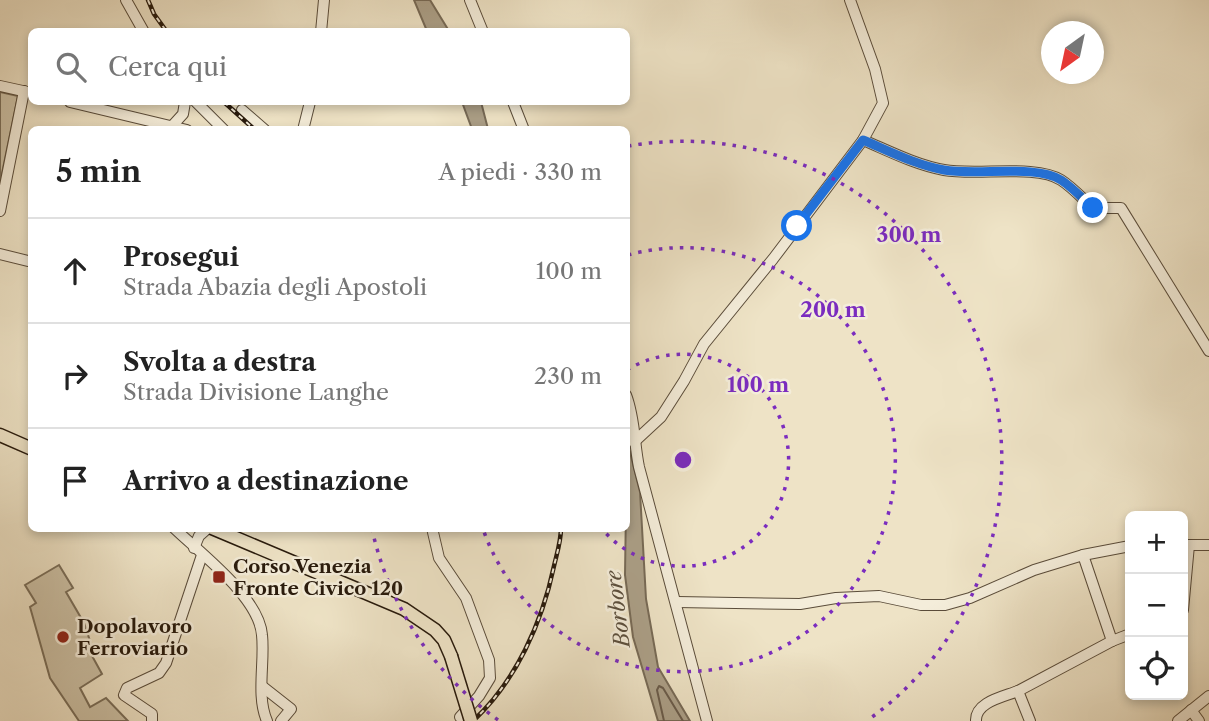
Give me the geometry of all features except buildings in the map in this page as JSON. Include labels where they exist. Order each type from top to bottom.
[{"type":"main road","points":[[0,435],[28,447]]},
{"type":"main road","points":[[220,532],[404,609],[435,630],[452,656],[466,719]]},
{"type":"street","points":[[125,0],[142,28]]},
{"type":"street","points":[[321,28],[324,0]]},
{"type":"street","points":[[470,0],[481,28]]},
{"type":"street","points":[[634,442],[661,417],[704,344],[773,259],[863,140],[883,103],[875,69],[850,0]]},
{"type":"street","points":[[0,86],[28,92],[0,211]]},
{"type":"street","points":[[83,105],[173,125],[183,114],[184,105]]},
{"type":"street","points":[[199,105],[220,126]]},
{"type":"street","points":[[304,126],[309,105]]},
{"type":"street","points":[[514,105],[522,126]]},
{"type":"street","points":[[242,110],[260,126]]},
{"type":"street","points":[[863,140],[912,161],[943,170],[977,173],[1042,172],[1060,180],[1093,208],[1121,208],[1209,351]]},
{"type":"street","points":[[0,254],[28,261]]},
{"type":"street","points":[[630,410],[634,442],[707,721]]},
{"type":"street","points":[[178,532],[245,596],[257,614],[262,635],[263,705],[267,721]]},
{"type":"street","points":[[152,721],[152,714],[124,695],[127,688],[159,673],[166,663],[198,552],[199,536],[204,532]]},
{"type":"street","points":[[433,532],[439,558],[466,598],[489,660],[490,678],[466,719]]},
{"type":"street","points":[[1188,545],[1209,545]]},
{"type":"street","points":[[677,602],[800,604],[836,598],[879,596],[921,605],[945,605],[970,598],[1034,570],[1083,555],[1125,547]]},
{"type":"street","points":[[1083,555],[1112,641]]},
{"type":"street","points":[[976,721],[976,715],[982,706],[1018,691],[1125,636]]},
{"type":"street","points":[[263,687],[291,709],[281,721]]},
{"type":"street","points":[[1018,691],[1030,721]]},
{"type":"street","points":[[1178,721],[1209,696]]},
{"type":"street","points":[[1191,710],[1199,721]]},
{"type":"shaded area","points":[[0,92],[18,96],[0,183]]},
{"type":"shaded area","name":"Dopolavoro Ferroviario","points":[[59,565],[73,588],[66,592],[84,623],[91,644],[91,654],[102,674],[80,688],[90,707],[106,698],[128,721],[79,721],[50,678],[30,607],[36,603],[25,585]]},
{"type":"water","points":[[414,0],[430,0],[447,28],[426,28]]},
{"type":"water","points":[[463,105],[482,105],[487,126],[471,126]]},
{"type":"water","points":[[630,452],[640,492],[646,599],[658,667],[690,721],[658,721],[633,637],[625,575],[626,532],[630,532]]},
{"type":"railway","points":[[148,0],[164,28]]},
{"type":"railway","points":[[227,105],[251,126]]},
{"type":"railway","points":[[473,721],[502,688],[525,650],[549,587],[561,532]]},
{"type":"place","name":"Corso Venezia Fronte Civico 120","points":[[219,577]]},
{"type":"place","name":"Dopolavoro Ferroviario","points":[[63,637]]},
{"type":"route","points":[[797,226],[863,140],[912,161],[943,170],[977,173],[1042,172],[1060,180],[1093,208]]},
{"type":"water label","name":"Borbore","points":[[618,609]]}]
